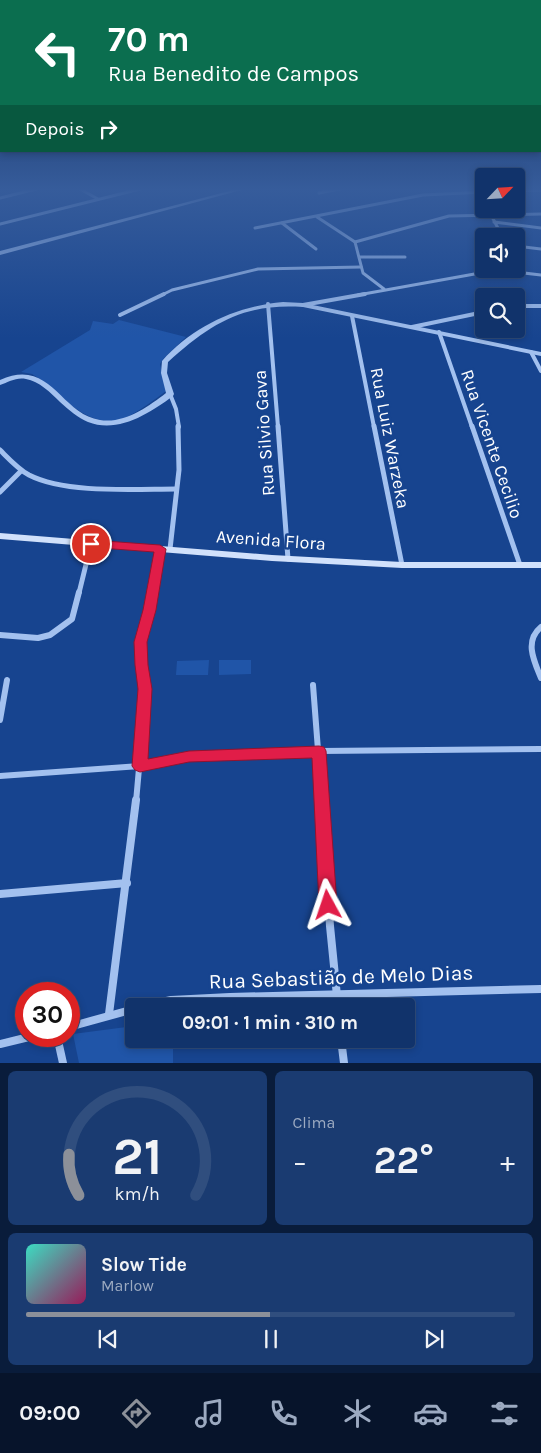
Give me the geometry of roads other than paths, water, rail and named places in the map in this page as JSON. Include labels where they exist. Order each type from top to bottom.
[{"type":"main road","name":"Avenida Flora","points":[[0,536],[288,559],[402,565],[541,565]]},
{"type":"street","points":[[0,253],[55,239]]},
{"type":"street","points":[[302,239],[316,250]]},
{"type":"street","points":[[350,239],[355,242],[364,274],[384,289]]},
{"type":"street","points":[[355,242],[367,239]]},
{"type":"street","points":[[525,247],[541,249]]},
{"type":"street","points":[[360,256],[405,257]]},
{"type":"street","points":[[120,315],[172,290],[258,269],[289,266],[361,267]]},
{"type":"street","points":[[525,273],[541,275]]},
{"type":"street","points":[[303,305],[475,274]]},
{"type":"street","points":[[109,1014],[140,766],[145,689],[141,665],[141,642],[165,549],[176,489],[180,442],[177,411],[164,373],[166,361],[192,337],[228,315],[268,304],[303,305],[541,354]]},
{"type":"street","name":"Rua Silvio Gava","points":[[268,304],[288,559]]},
{"type":"street","points":[[525,306],[541,306]]},
{"type":"street","points":[[412,326],[475,314]]},
{"type":"street","name":"Rua Luiz Warzeka","points":[[352,316],[402,565]]},
{"type":"street","name":"Rua Vicente Cecilio","points":[[439,332],[520,565]]},
{"type":"street","points":[[531,352],[541,371]]},
{"type":"street","points":[[0,383],[18,375],[28,376],[45,385],[79,414],[91,421],[102,423],[123,420],[147,409],[170,394]]},
{"type":"street","points":[[0,450],[21,471],[34,478],[70,485],[176,489]]},
{"type":"street","points":[[0,492],[21,471]]},
{"type":"street","points":[[0,636],[38,638],[50,635],[72,618],[91,544]]},
{"type":"street","points":[[541,627],[534,633],[531,644],[541,678]]},
{"type":"street","points":[[0,720],[7,680]]},
{"type":"street","points":[[313,685],[319,751],[326,887],[337,998]]},
{"type":"street","points":[[0,776],[140,766],[189,756],[319,751],[541,749]]},
{"type":"street","points":[[0,894],[126,883]]},
{"type":"street","name":"Rua Sebastião de Melo Dias","points":[[226,998],[541,989]]},
{"type":"street","points":[[80,1023],[125,1011]]},
{"type":"street","points":[[0,1044],[15,1040]]},
{"type":"street","points":[[59,1047],[63,1063]]},
{"type":"street","points":[[342,1048],[344,1063]]}]
